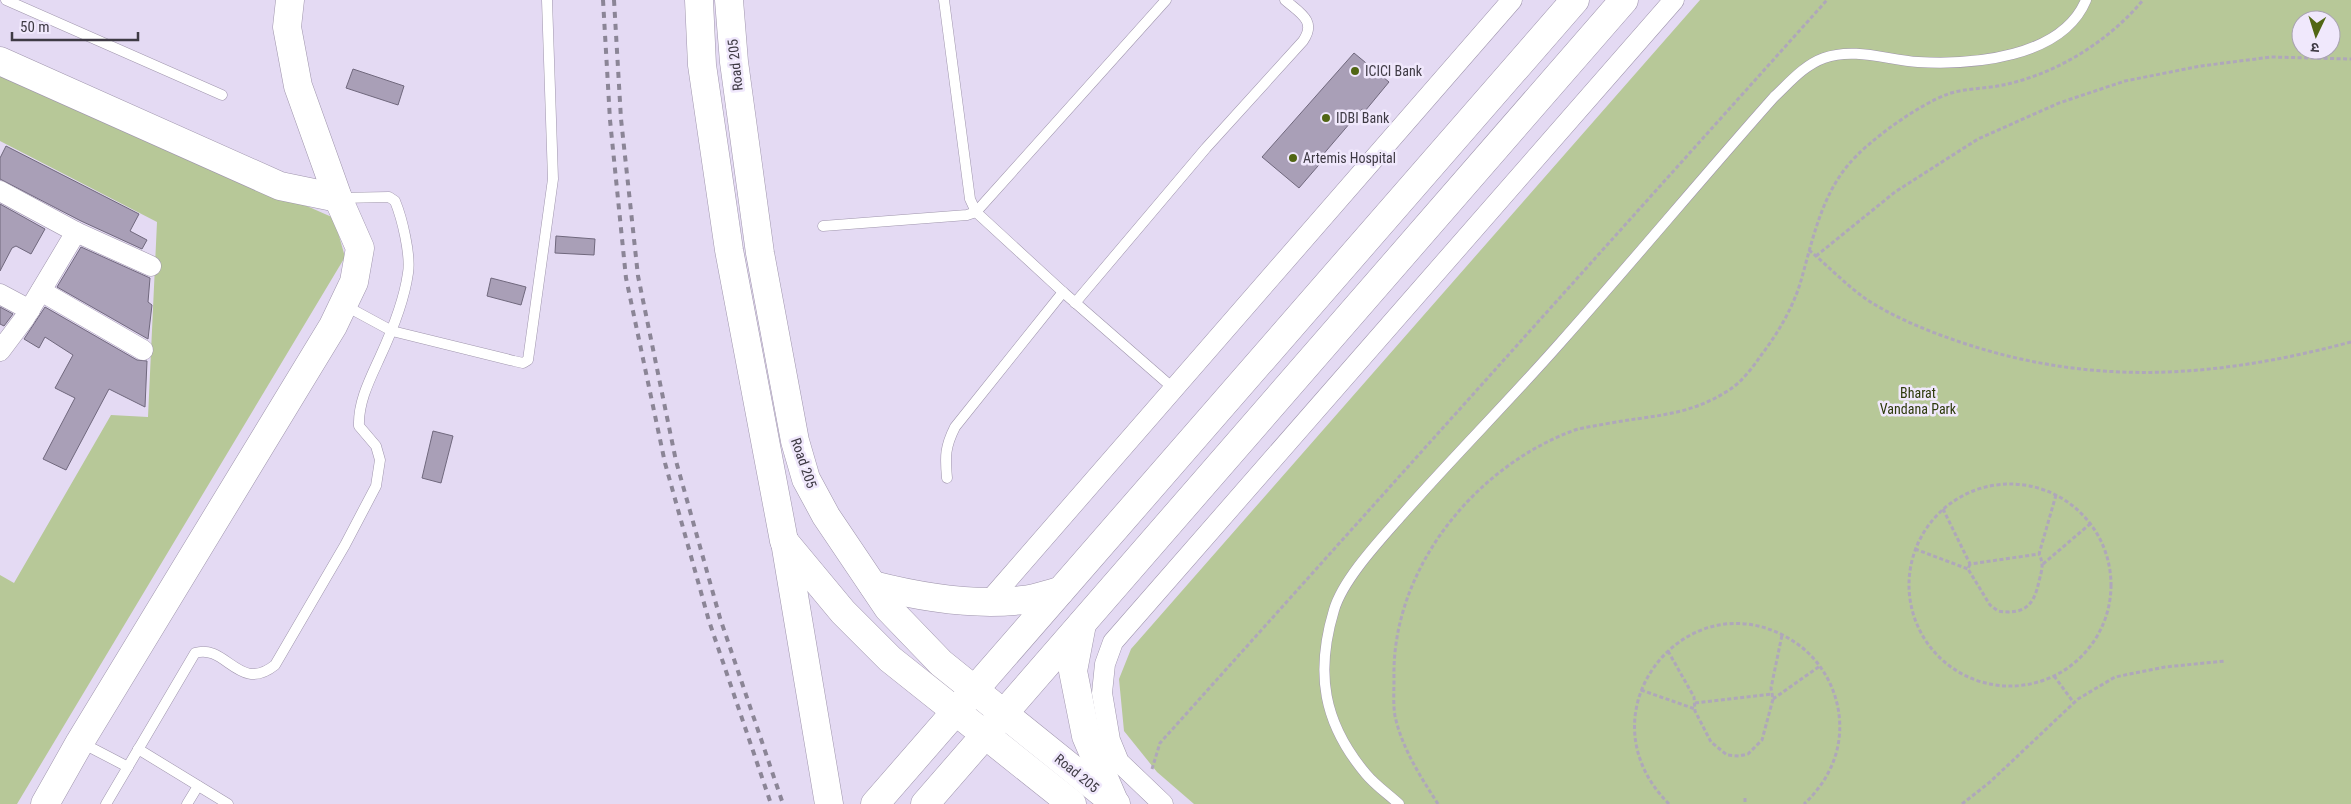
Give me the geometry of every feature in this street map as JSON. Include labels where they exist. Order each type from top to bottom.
[{"type":"street","points":[[45,804],[80,742],[333,326],[354,282],[360,248],[338,198],[298,86],[287,27],[290,0]]},
{"type":"street","name":"Road 205","points":[[699,0],[702,65],[729,250],[784,541],[843,612],[890,659],[1072,804]]},
{"type":"street","name":"Road 205","points":[[729,0],[734,62],[760,253],[795,441],[806,479],[822,509],[888,608],[941,663],[1115,803]]},
{"type":"street","points":[[880,801],[974,690],[1575,0]]},
{"type":"street","points":[[925,804],[1624,0]]},
{"type":"street","points":[[1158,800],[1119,762],[1110,740],[1102,693],[1105,664],[1113,642],[1674,0]]},
{"type":"street","points":[[989,601],[1173,388],[1226,330],[1509,1]]},
{"type":"street","points":[[0,61],[280,186],[338,198]]},
{"type":"street","points":[[0,191],[76,232],[151,266]]},
{"type":"street","points":[[0,351],[30,310],[76,232]]},
{"type":"street","points":[[41,291],[143,350]]},
{"type":"street","points":[[0,294],[30,310]]},
{"type":"street","points":[[784,541],[829,804]]},
{"type":"street","points":[[873,585],[914,595],[989,601],[1024,600],[1060,591]]},
{"type":"street","points":[[1083,623],[1073,671],[1086,736],[1115,803]]},
{"type":"lane","points":[[6,0],[222,94]]},
{"type":"lane","points":[[343,305],[392,331],[523,363],[528,360],[553,179],[547,0]]},
{"type":"lane","points":[[944,0],[970,199],[976,212],[1075,303],[1173,388]]},
{"type":"lane","points":[[823,226],[967,215],[976,212],[1166,0]]},
{"type":"lane","points":[[1075,303],[1206,148],[1308,34],[1309,26],[1306,18],[1285,0]]},
{"type":"lane","points":[[1399,804],[1367,775],[1349,752],[1335,728],[1328,706],[1325,683],[1325,661],[1335,608],[1344,589],[1374,547],[1561,342],[1774,97],[1803,70],[1824,58],[1848,53],[1918,62],[1969,63],[2007,56],[2046,42],[2070,24],[2086,0]]},
{"type":"lane","points":[[106,804],[195,653],[209,652],[237,670],[250,674],[267,672],[275,665],[376,486],[380,460],[376,446],[359,426],[358,414],[392,331],[408,273],[408,261],[396,201],[388,197],[338,198]]},
{"type":"lane","points":[[947,478],[945,453],[947,442],[955,427],[1064,292]]},
{"type":"lane","points":[[80,742],[128,767]]},
{"type":"lane","points":[[138,750],[228,804]]},
{"type":"lane","points":[[187,804],[198,786]]},
{"type":"path","points":[[1158,800],[1150,776],[1160,743],[1827,0]]},
{"type":"path","points":[[1438,804],[1419,774],[1402,738],[1394,713],[1393,671],[1395,645],[1407,599],[1416,573],[1439,536],[1482,489],[1536,447],[1577,429],[1670,415],[1698,408],[1732,388],[1753,367],[1772,342],[1799,286],[1808,250],[1829,195],[1848,165],[1871,142],[1922,107],[1950,93],[2004,85],[2043,74],[2076,56],[2108,34],[2143,0]]},
{"type":"path","points":[[1816,256],[1895,192],[1978,139],[2059,103],[2125,81],[2201,66],[2271,57],[2351,59]]},
{"type":"path","points":[[1808,250],[1868,300],[1904,321],[1998,354],[2066,368],[2135,374],[2204,371],[2292,358],[2351,342]]},
{"type":"path","points":[[2003,484],[2023,485],[2056,495],[2077,509],[2101,541],[2108,559],[2111,579],[2108,608],[2098,636],[2086,652],[2054,676],[2016,686],[1977,681],[1959,673],[1943,661],[1929,647],[1919,630],[1912,612],[1908,592],[1909,572],[1915,550],[1933,518],[1943,510],[1965,494],[1983,487],[2003,484]]},
{"type":"path","points":[[2043,564],[2039,554],[2056,495]]},
{"type":"path","points":[[1943,510],[1970,564],[1968,569]]},
{"type":"path","points":[[1915,550],[1968,569],[1990,605],[1998,611],[2006,612],[2027,607],[2033,601],[2043,564],[2090,524]]},
{"type":"path","points":[[1970,564],[2039,554]]},
{"type":"path","points":[[1669,804],[1654,788],[1644,771],[1637,753],[1634,733],[1635,713],[1641,690],[1647,676],[1668,651],[1690,635],[1709,628],[1729,624],[1749,625],[1782,635],[1804,648],[1820,666],[1829,680],[1836,699],[1840,719],[1835,759],[1827,777],[1804,804]]},
{"type":"path","points":[[1668,651],[1694,697],[1695,709],[1711,742],[1727,755],[1739,756],[1748,754],[1762,740],[1773,699],[1771,688],[1782,635]]},
{"type":"path","points":[[1962,804],[1990,782],[2074,703],[2115,677],[2165,667],[2224,661]]},
{"type":"path","points":[[1773,699],[1820,666]]},
{"type":"path","points":[[2054,676],[2074,703]]},
{"type":"path","points":[[1641,690],[1695,709]]},
{"type":"path","points":[[1695,703],[1772,694]]},
{"type":"path","points":[[1745,798],[1745,804]]},
{"type":"green space","name":"Bharat Vandana Park","points":[[1700,0],[2351,0],[2351,804],[1194,804],[1157,772],[1124,731],[1119,679],[1131,649]]},
{"type":"green space","points":[[0,71],[334,218],[345,257],[17,804],[0,804],[0,575],[14,583],[111,415],[148,417],[157,222],[0,141]]},
{"type":"building","points":[[1354,53],[1389,82],[1365,111],[1362,109],[1321,157],[1324,159],[1299,188],[1262,157]]},
{"type":"building","points":[[353,69],[404,86],[398,105],[346,88]]},
{"type":"building","points":[[6,146],[139,214],[130,231],[147,240],[142,249],[81,221],[0,179],[0,158]]},
{"type":"building","points":[[0,204],[45,229],[31,254],[16,246],[12,248],[0,271]]},
{"type":"building","points":[[556,236],[595,239],[594,255],[555,253]]},
{"type":"building","points":[[81,247],[150,278],[148,302],[152,305],[148,339],[57,287]]},
{"type":"building","points":[[491,278],[526,287],[521,305],[487,296]]},
{"type":"building","points":[[0,307],[13,314],[4,326],[0,324]]},
{"type":"building","points":[[45,307],[137,360],[147,361],[145,407],[109,389],[66,470],[43,459],[75,398],[55,388],[73,355],[45,337],[39,348],[24,339]]},
{"type":"building","points":[[433,431],[453,436],[441,483],[422,478]]},
{"type":"railway","points":[[603,0],[610,120],[626,278],[665,463],[709,621],[771,804]]},
{"type":"railway","points":[[614,0],[621,119],[638,276],[676,461],[720,618],[783,804]]},
{"type":"place","name":"ICICI Bank","points":[[1355,71]]},
{"type":"place","name":"IDBI Bank","points":[[1326,118]]},
{"type":"place","name":"Artemis Hospital","points":[[1293,158]]}]
